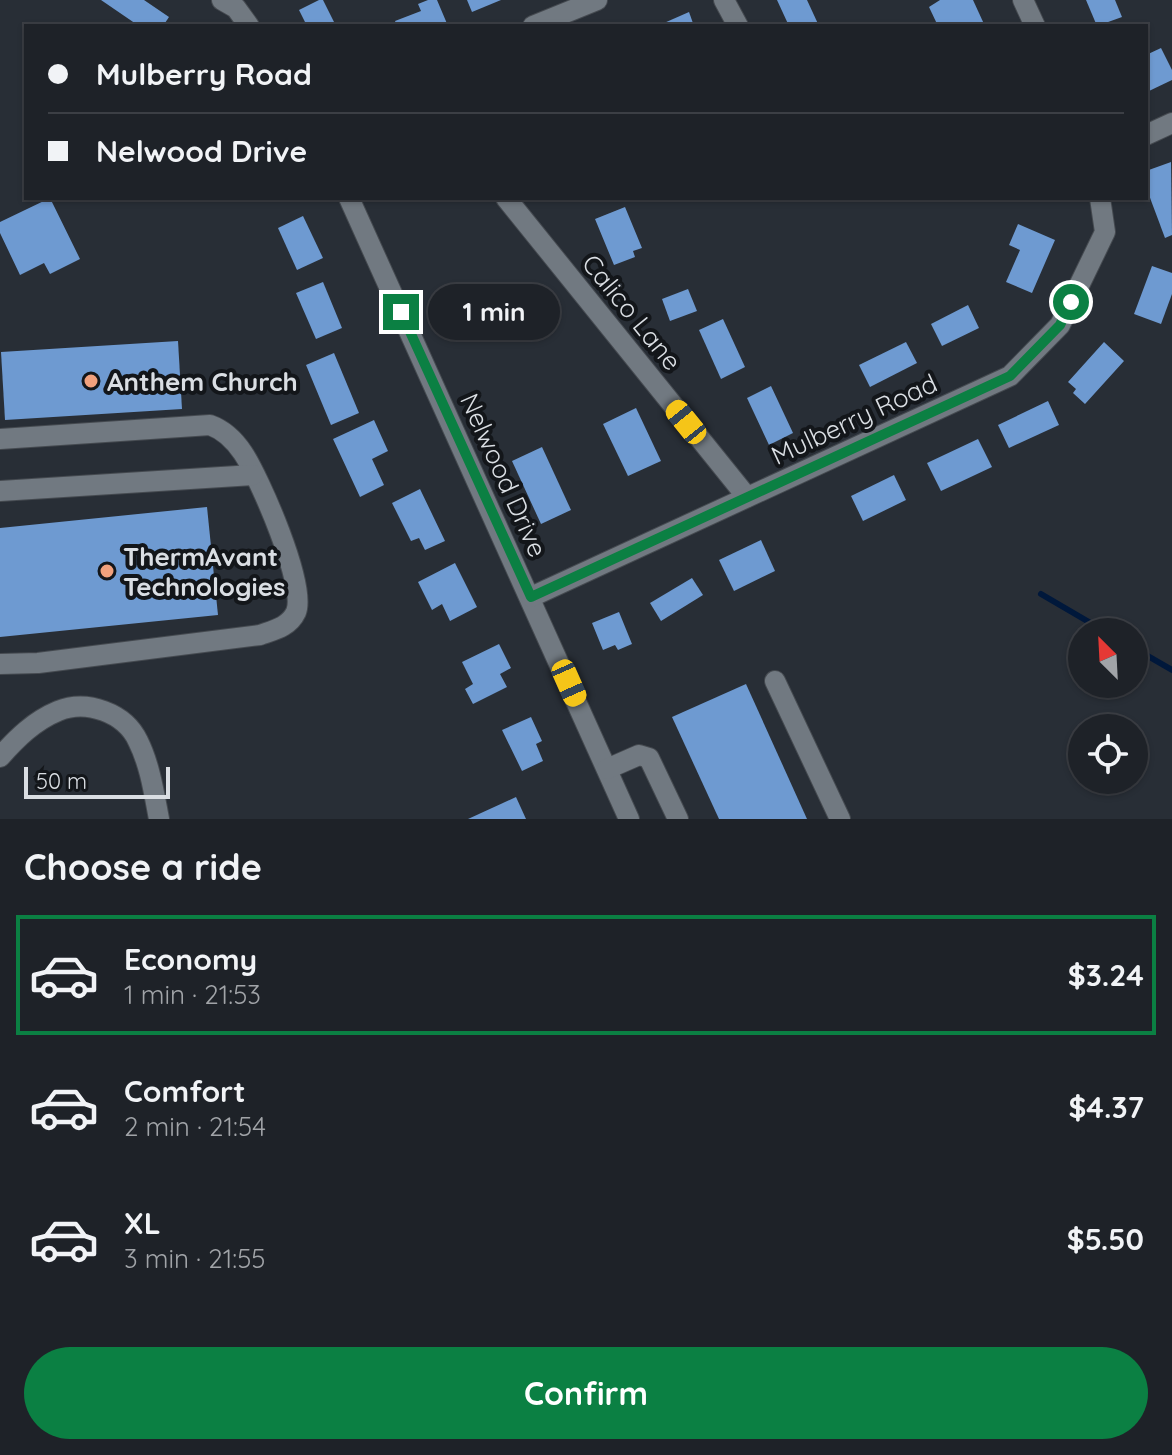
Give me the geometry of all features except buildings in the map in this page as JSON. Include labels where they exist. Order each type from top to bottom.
[{"type":"street","points":[[222,0],[236,8],[248,24]]},
{"type":"street","points":[[538,24],[597,0]]},
{"type":"street","points":[[724,0],[737,24]]},
{"type":"street","points":[[1023,0],[1034,24]]},
{"type":"street","points":[[1148,134],[1172,123]]},
{"type":"street","name":"Nelwood Drive","points":[[350,200],[629,819]]},
{"type":"street","name":"Calico Lane","points":[[508,200],[747,497]]},
{"type":"street","name":"Mulberry Road","points":[[531,597],[1010,376],[1060,325],[1105,232],[1100,200]]},
{"type":"street","points":[[0,439],[210,425],[222,430],[243,453],[290,558],[298,590],[296,611],[284,626],[260,635],[38,663],[0,664]]},
{"type":"street","points":[[0,491],[253,475]]},
{"type":"street","points":[[775,681],[840,819]]},
{"type":"street","points":[[0,757],[23,731],[60,709],[102,710],[116,715],[129,726],[138,740],[149,769],[159,819]]},
{"type":"street","points":[[607,769],[639,755],[649,758],[678,819]]},
{"type":"waterway","points":[[1041,594],[1082,618]]},
{"type":"waterway","points":[[1148,656],[1172,670]]},
{"type":"place","name":"Anthem Church","points":[[91,381]]},
{"type":"place","name":"ThermAvant Technologies","points":[[107,571]]},
{"type":"route","points":[[401,312],[531,597],[1010,376],[1060,325],[1071,302]]}]
